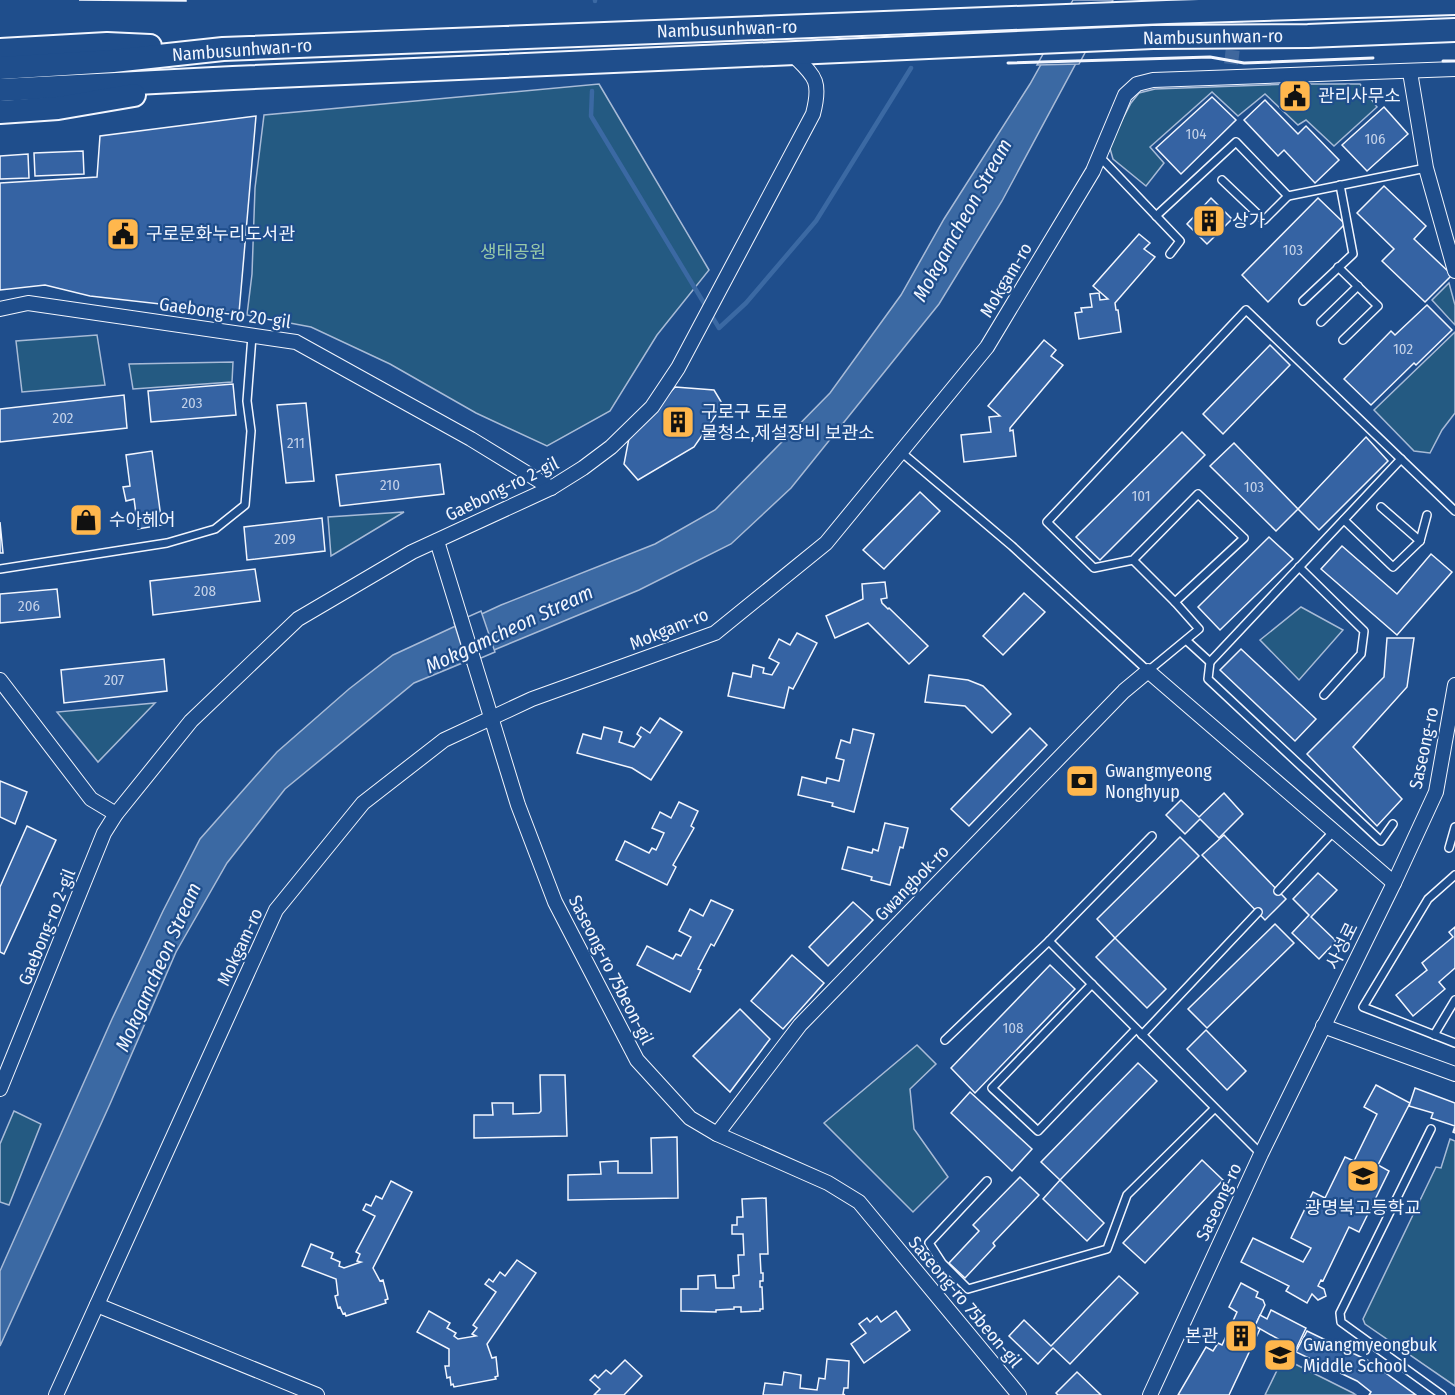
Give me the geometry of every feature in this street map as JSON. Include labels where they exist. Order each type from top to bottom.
[{"type":"main road","name":"Nambusunhwan-ro","points":[[0,68],[113,61],[223,49],[1401,3],[1455,3]]},
{"type":"main road","name":"Nambusunhwan-ro","points":[[0,90],[1153,37],[1308,36],[1455,30]]},
{"type":"main road","points":[[0,50],[107,44],[223,49]]},
{"type":"main road","points":[[0,112],[58,108],[233,78]]},
{"type":"street","name":"Gaebong-ro 2-gil","points":[[0,1089],[104,833],[116,814],[191,721],[298,619],[412,552],[551,488],[583,468],[619,439],[652,407],[678,368],[813,114],[818,98],[817,81],[791,53]]},
{"type":"street","points":[[1230,78],[1231,64]]},
{"type":"street","name":"Mokgam-ro","points":[[56,1395],[276,910],[363,803],[444,740],[532,699],[715,633],[826,543],[987,347],[1093,171],[1125,95],[1137,84],[1153,80],[1455,69]]},
{"type":"street","points":[[1410,72],[1426,168],[1455,271]]},
{"type":"street","name":"Gaebong-ro 20-gil","points":[[0,309],[28,303],[296,342],[471,439],[551,488]]},
{"type":"street","name":"Saseong-ro 75beon-gil","points":[[437,541],[518,804],[555,902],[637,1060],[690,1118],[717,1134],[828,1183],[860,1202],[1019,1395]]},
{"type":"street","points":[[1148,671],[1394,883]]},
{"type":"street","name":"Gwangbok-ro","points":[[717,1134],[800,1025],[1124,691],[1148,671]]},
{"type":"street","points":[[0,680],[92,799],[116,814]]},
{"type":"street","name":"Saseong-ro","points":[[1394,883],[1436,792],[1455,686]]},
{"type":"street","name":"사성로","points":[[1323,1026],[1394,883]]},
{"type":"street","points":[[1323,1026],[1455,1074]]},
{"type":"street","name":"Saseong-ro","points":[[1150,1395],[1261,1154],[1323,1026]]},
{"type":"street","points":[[97,1305],[317,1395]]},
{"type":"lane","points":[[1156,216],[1236,142],[1288,196]]},
{"type":"lane","points":[[1099,156],[1180,241],[1170,254]]},
{"type":"lane","points":[[1222,180],[1264,220],[1288,196],[1426,168]]},
{"type":"lane","points":[[1303,301],[1353,254],[1340,185]]},
{"type":"lane","points":[[1338,267],[1378,306],[1343,340]]},
{"type":"lane","points":[[1321,322],[1358,286]]},
{"type":"lane","points":[[1175,602],[1244,538],[1198,494],[1133,560],[1094,568],[1047,522],[1246,310],[1455,511]]},
{"type":"lane","points":[[0,568],[167,543],[215,529],[245,505],[251,431],[247,401],[252,336]]},
{"type":"lane","points":[[900,452],[1012,546],[1148,671],[1199,629],[1133,560]]},
{"type":"lane","points":[[1393,824],[1381,841],[1208,680],[1210,662],[1401,459]]},
{"type":"lane","points":[[1381,507],[1420,541]]},
{"type":"lane","points":[[1344,520],[1393,567],[1420,541],[1427,515]]},
{"type":"lane","points":[[1299,567],[1364,630],[1361,654],[1324,694]]},
{"type":"lane","points":[[1187,641],[1210,662]]},
{"type":"lane","points":[[1449,848],[1455,827]]},
{"type":"lane","points":[[1278,891],[1334,831]]},
{"type":"lane","points":[[945,1040],[1049,941],[1152,836]]},
{"type":"lane","points":[[1455,875],[1428,899],[1363,1007],[1455,1043]]},
{"type":"lane","points":[[1142,1035],[1258,912]]},
{"type":"lane","points":[[1049,941],[1261,1154]]},
{"type":"lane","points":[[1092,984],[992,1088],[1038,1131],[1136,1029]]},
{"type":"lane","points":[[1434,1035],[1455,1000]]},
{"type":"lane","points":[[987,1181],[929,1243],[942,1263],[968,1289],[1107,1249],[1127,1195],[1214,1109]]},
{"type":"lane","points":[[1431,1129],[1340,1313],[1341,1322],[1442,1395]]},
{"type":"green space","name":"생태공원","points":[[599,84],[709,270],[657,335],[610,411],[547,446],[476,413],[390,364],[311,327],[247,315],[252,274],[255,188],[264,115]]},
{"type":"green space","points":[[1360,84],[1377,107],[1334,146],[1306,120],[1298,125],[1265,94],[1238,116],[1212,92],[1150,147],[1164,163],[1146,186],[1113,159],[1109,145],[1131,103],[1139,93],[1155,89]]},
{"type":"green space","points":[[1449,283],[1455,305],[1455,325],[1432,300]]},
{"type":"green space","points":[[1455,332],[1455,413],[1442,430],[1430,453],[1414,451],[1374,410]]},
{"type":"green space","points":[[97,335],[105,385],[22,392],[16,341]]},
{"type":"green space","points":[[233,362],[232,382],[133,389],[129,364]]},
{"type":"green space","points":[[404,512],[331,556],[328,517]]},
{"type":"green space","points":[[1301,607],[1343,630],[1299,680],[1260,640]]},
{"type":"green space","points":[[155,703],[98,762],[57,712]]},
{"type":"green space","points":[[917,1045],[936,1064],[910,1089],[914,1129],[948,1177],[913,1212],[824,1123]]},
{"type":"green space","points":[[14,1111],[41,1124],[9,1205],[0,1202],[0,1144]]},
{"type":"green space","points":[[1450,1139],[1455,1141],[1455,1386],[1365,1324],[1363,1319],[1436,1167],[1441,1168]]},
{"type":"green space","points":[[1283,1358],[1353,1393],[1356,1395],[1265,1395]]},
{"type":"water","name":"Mokgamcheon Stream","points":[[1077,0],[1110,0],[1002,201],[939,304],[791,488],[731,544],[639,590],[414,683],[285,789],[227,863],[176,952],[0,1346],[0,1271],[112,1019],[200,839],[277,752],[349,689],[393,655],[501,605],[655,544],[715,510],[830,393],[901,295],[944,219],[1030,84]]},
{"type":"pier","points":[[1073,0],[1113,0],[1079,64],[1037,65]]},
{"type":"pier","points":[[481,611],[495,652],[467,664],[454,623]]},
{"type":"building","points":[[79,0],[186,0],[186,1]]},
{"type":"building","points":[[1212,97],[1236,120],[1181,174],[1156,148]]},
{"type":"building","points":[[1265,100],[1298,134],[1306,126],[1339,160],[1315,183],[1284,150],[1278,156],[1244,120]]},
{"type":"building","points":[[1384,107],[1408,134],[1367,171],[1342,145]]},
{"type":"building","name":"구로문화누리도서관","points":[[256,116],[239,313],[90,296],[45,285],[0,290],[0,183],[97,177],[100,136]]},
{"type":"building","points":[[83,151],[84,174],[35,176],[34,153]]},
{"type":"building","points":[[28,154],[29,178],[0,179],[0,156]]},
{"type":"building","points":[[1384,186],[1426,226],[1414,239],[1452,275],[1425,302],[1382,261],[1394,249],[1357,213]]},
{"type":"building","name":"상가","points":[[1211,198],[1232,219],[1207,244],[1187,224]]},
{"type":"building","points":[[1318,198],[1345,224],[1268,302],[1242,275]]},
{"type":"building","points":[[1139,234],[1150,243],[1144,249],[1155,257],[1115,303],[1121,332],[1079,339],[1075,313],[1082,312],[1081,308],[1092,307],[1090,294],[1099,293],[1100,300],[1108,299],[1093,286]]},
{"type":"building","points":[[1427,305],[1452,330],[1371,405],[1344,379],[1391,331],[1395,335]]},
{"type":"building","points":[[1044,340],[1056,350],[1051,356],[1063,365],[1010,428],[1010,431],[1013,430],[1016,456],[964,462],[961,435],[991,432],[989,417],[1000,416],[988,406]]},
{"type":"building","points":[[1270,345],[1290,365],[1223,434],[1203,414]]},
{"type":"building","points":[[233,384],[236,415],[151,422],[148,391]]},
{"type":"building","name":"구로구 도로 물청소,제설장비 보관소","points":[[675,387],[714,390],[723,405],[694,447],[638,480],[624,464],[629,438]]},
{"type":"building","points":[[124,395],[127,428],[0,442],[0,409]]},
{"type":"building","points":[[306,403],[314,481],[286,483],[277,405]]},
{"type":"building","points":[[1182,432],[1205,455],[1100,560],[1076,537]]},
{"type":"building","points":[[1366,437],[1388,461],[1319,530],[1298,509]]},
{"type":"building","points":[[1234,443],[1298,509],[1276,531],[1210,466]]},
{"type":"building","points":[[152,451],[162,525],[138,529],[134,499],[126,501],[123,487],[130,486],[126,455]]},
{"type":"building","points":[[440,464],[444,494],[340,506],[336,475]]},
{"type":"building","points":[[920,492],[940,511],[884,569],[863,550]]},
{"type":"building","points":[[322,518],[325,551],[247,560],[244,527]]},
{"type":"building","points":[[0,522],[3,553],[0,553]]},
{"type":"building","points":[[1269,537],[1293,559],[1220,630],[1198,607]]},
{"type":"building","points":[[1342,546],[1397,594],[1431,554],[1452,572],[1397,635],[1321,569]]},
{"type":"building","points":[[255,569],[260,601],[153,615],[150,581]]},
{"type":"building","points":[[885,582],[887,598],[881,599],[882,603],[928,646],[909,664],[868,623],[835,638],[826,616],[863,599],[862,584]]},
{"type":"building","points":[[57,589],[60,617],[0,623],[0,594]]},
{"type":"building","points":[[1024,593],[1045,612],[1003,655],[983,636]]},
{"type":"building","points":[[797,633],[817,643],[793,689],[789,687],[784,708],[728,696],[733,673],[751,677],[753,665],[764,668],[763,673],[772,675],[779,663],[769,658],[779,639],[790,645]]},
{"type":"building","points":[[1387,638],[1414,638],[1407,687],[1353,747],[1402,799],[1377,826],[1307,754],[1384,677]]},
{"type":"building","points":[[1241,649],[1316,719],[1295,741],[1220,670]]},
{"type":"building","points":[[164,659],[167,691],[64,703],[61,670]]},
{"type":"building","points":[[929,675],[968,680],[983,686],[1011,714],[992,733],[965,706],[925,702]]},
{"type":"building","points":[[660,718],[682,732],[651,780],[632,768],[577,753],[583,734],[601,739],[604,727],[622,732],[619,742],[634,747],[641,737],[637,734],[641,727],[650,733]]},
{"type":"building","points":[[1030,728],[1047,745],[969,826],[951,809]]},
{"type":"building","points":[[853,729],[874,734],[854,812],[832,806],[833,803],[798,795],[802,777],[826,783],[827,778],[839,781],[844,760],[836,758],[841,740],[850,743]]},
{"type":"building","points":[[0,781],[27,792],[15,824],[0,817]]},
{"type":"building","points":[[1224,793],[1243,814],[1219,838],[1200,819],[1185,834],[1166,815],[1181,800],[1199,817]]},
{"type":"building","points":[[679,802],[698,811],[691,826],[694,828],[673,865],[676,867],[667,885],[616,860],[625,841],[649,853],[652,848],[656,850],[664,833],[652,828],[660,812],[671,818]]},
{"type":"building","points":[[885,823],[908,828],[903,848],[900,847],[890,885],[871,880],[872,877],[842,869],[848,847],[872,853],[873,849],[878,851]]},
{"type":"building","points":[[27,826],[56,840],[4,954],[0,952],[0,887]]},
{"type":"building","points":[[1224,835],[1286,899],[1265,920],[1202,855]]},
{"type":"building","points":[[1180,837],[1199,856],[1115,938],[1097,919]]},
{"type":"building","points":[[1318,873],[1337,890],[1311,917],[1336,941],[1319,959],[1292,933],[1309,915],[1293,899]]},
{"type":"building","points":[[711,900],[733,910],[714,946],[711,944],[698,969],[701,970],[690,992],[637,965],[647,946],[673,959],[676,954],[681,956],[691,937],[679,931],[690,909],[703,916]]},
{"type":"building","points":[[853,902],[873,920],[828,966],[809,947]]},
{"type":"building","points":[[1275,924],[1294,943],[1207,1028],[1188,1009]]},
{"type":"building","points":[[1455,927],[1455,968],[1439,982],[1445,989],[1413,1016],[1396,995],[1427,970],[1422,963],[1453,937],[1449,932]]},
{"type":"building","points":[[1115,938],[1166,989],[1147,1008],[1096,957]]},
{"type":"building","points":[[792,955],[824,983],[783,1029],[751,1001]]},
{"type":"building","points":[[1050,965],[1075,989],[975,1093],[951,1068]]},
{"type":"building","points":[[740,1009],[770,1039],[730,1092],[693,1056]]},
{"type":"building","points":[[1206,1030],[1246,1071],[1227,1090],[1187,1049]]},
{"type":"building","points":[[1138,1063],[1157,1081],[1060,1180],[1041,1162]]},
{"type":"building","points":[[540,1075],[565,1075],[567,1136],[474,1138],[474,1115],[493,1115],[492,1103],[513,1103],[513,1114],[539,1113],[541,1111]]},
{"type":"building","points":[[1376,1085],[1410,1103],[1378,1165],[1389,1171],[1359,1232],[1349,1227],[1323,1281],[1321,1280],[1318,1286],[1324,1289],[1326,1296],[1318,1300],[1312,1294],[1307,1303],[1286,1291],[1289,1286],[1241,1262],[1253,1238],[1303,1262],[1311,1248],[1291,1238],[1313,1192],[1325,1198],[1345,1157],[1354,1161],[1377,1114],[1364,1107]]},
{"type":"building","points":[[1415,1088],[1455,1103],[1455,1126],[1431,1118],[1433,1113],[1409,1106]]},
{"type":"building","points":[[970,1092],[1032,1149],[1012,1171],[951,1113]]},
{"type":"building","points":[[677,1137],[678,1198],[568,1200],[568,1175],[601,1174],[600,1162],[618,1161],[618,1173],[652,1173],[651,1138]]},
{"type":"building","points":[[1202,1160],[1223,1180],[1145,1263],[1123,1243]]},
{"type":"building","points":[[1020,1177],[1039,1195],[993,1243],[995,1246],[965,1278],[949,1263],[979,1231],[973,1225]]},
{"type":"building","points":[[1060,1180],[1104,1223],[1087,1241],[1043,1199]]},
{"type":"building","points":[[391,1181],[412,1192],[373,1268],[380,1281],[383,1280],[388,1299],[385,1300],[386,1303],[346,1316],[340,1307],[338,1308],[335,1296],[338,1295],[336,1279],[302,1266],[311,1244],[333,1253],[331,1258],[340,1262],[339,1266],[344,1268],[361,1262],[357,1261],[360,1254],[356,1252],[375,1216],[363,1210],[366,1204],[371,1206],[376,1196],[382,1199]]},
{"type":"building","points":[[766,1198],[768,1254],[760,1254],[761,1273],[763,1273],[760,1287],[762,1287],[763,1309],[741,1312],[741,1307],[734,1307],[734,1309],[716,1310],[716,1312],[681,1311],[681,1289],[698,1289],[698,1276],[715,1275],[716,1288],[734,1288],[733,1276],[739,1275],[738,1255],[744,1255],[743,1234],[732,1234],[732,1225],[737,1225],[737,1217],[743,1217],[742,1199]]},
{"type":"building","points":[[517,1260],[536,1273],[487,1344],[492,1358],[496,1357],[498,1376],[495,1377],[496,1379],[454,1387],[453,1384],[451,1385],[450,1377],[447,1378],[445,1366],[449,1366],[449,1349],[417,1332],[429,1311],[450,1323],[447,1328],[456,1333],[454,1336],[458,1339],[476,1336],[472,1334],[477,1328],[473,1325],[496,1292],[485,1284],[489,1279],[493,1282],[500,1272],[505,1276]]},
{"type":"building","points":[[1119,1276],[1138,1293],[1070,1364],[1053,1348],[1038,1364],[1009,1336],[1024,1320],[1051,1346]]},
{"type":"building","name":"본관","points":[[1241,1283],[1258,1292],[1256,1297],[1263,1300],[1265,1305],[1255,1326],[1260,1329],[1229,1395],[1178,1395],[1206,1347],[1213,1351],[1218,1343],[1222,1345],[1237,1312],[1229,1307]]},
{"type":"building","points":[[1271,1310],[1306,1328],[1296,1349],[1255,1326],[1260,1315],[1267,1319]]},
{"type":"building","points":[[896,1311],[910,1330],[864,1363],[851,1344],[866,1333],[859,1324],[867,1318],[870,1322],[877,1316],[881,1322]]},
{"type":"building","points":[[1307,1331],[1369,1361],[1416,1395],[1369,1395],[1371,1392],[1357,1381],[1296,1352]]},
{"type":"building","points":[[827,1359],[849,1361],[848,1388],[844,1388],[843,1394],[845,1395],[763,1395],[765,1383],[782,1385],[784,1372],[801,1375],[800,1388],[817,1390],[819,1378],[825,1379]]},
{"type":"building","points":[[625,1360],[642,1376],[624,1395],[594,1395],[600,1389],[590,1380],[595,1375],[598,1378],[606,1370],[611,1374]]},
{"type":"building","points":[[1077,1372],[1101,1395],[1058,1395],[1056,1393]]},
{"type":"waterway","points":[[592,91],[591,116],[719,328],[746,303],[816,221],[911,68]]},
{"type":"tunnel","points":[[1231,64],[1238,5]]},
{"type":"wall","points":[[1008,63],[1210,57],[1244,63],[1373,58]]},
{"type":"wall","points":[[1443,61],[1455,61]]},
{"type":"place","name":"관리사무소","points":[[1295,96]]},
{"type":"place","name":"상가","points":[[1209,221]]},
{"type":"place","name":"구로문화누리도서관","points":[[123,234]]},
{"type":"place","name":"구로구 도로 물청소,제설장비 보관소","points":[[678,422]]},
{"type":"place","name":"수아헤어","points":[[86,520]]},
{"type":"place","name":"Gwangmyeong Nonghyup","points":[[1082,781]]},
{"type":"place","name":"광명북고등학교","points":[[1363,1176]]},
{"type":"place","name":"본관","points":[[1241,1336]]},
{"type":"place","name":"Gwangmyeongbuk Middle School","points":[[1280,1355]]}]
